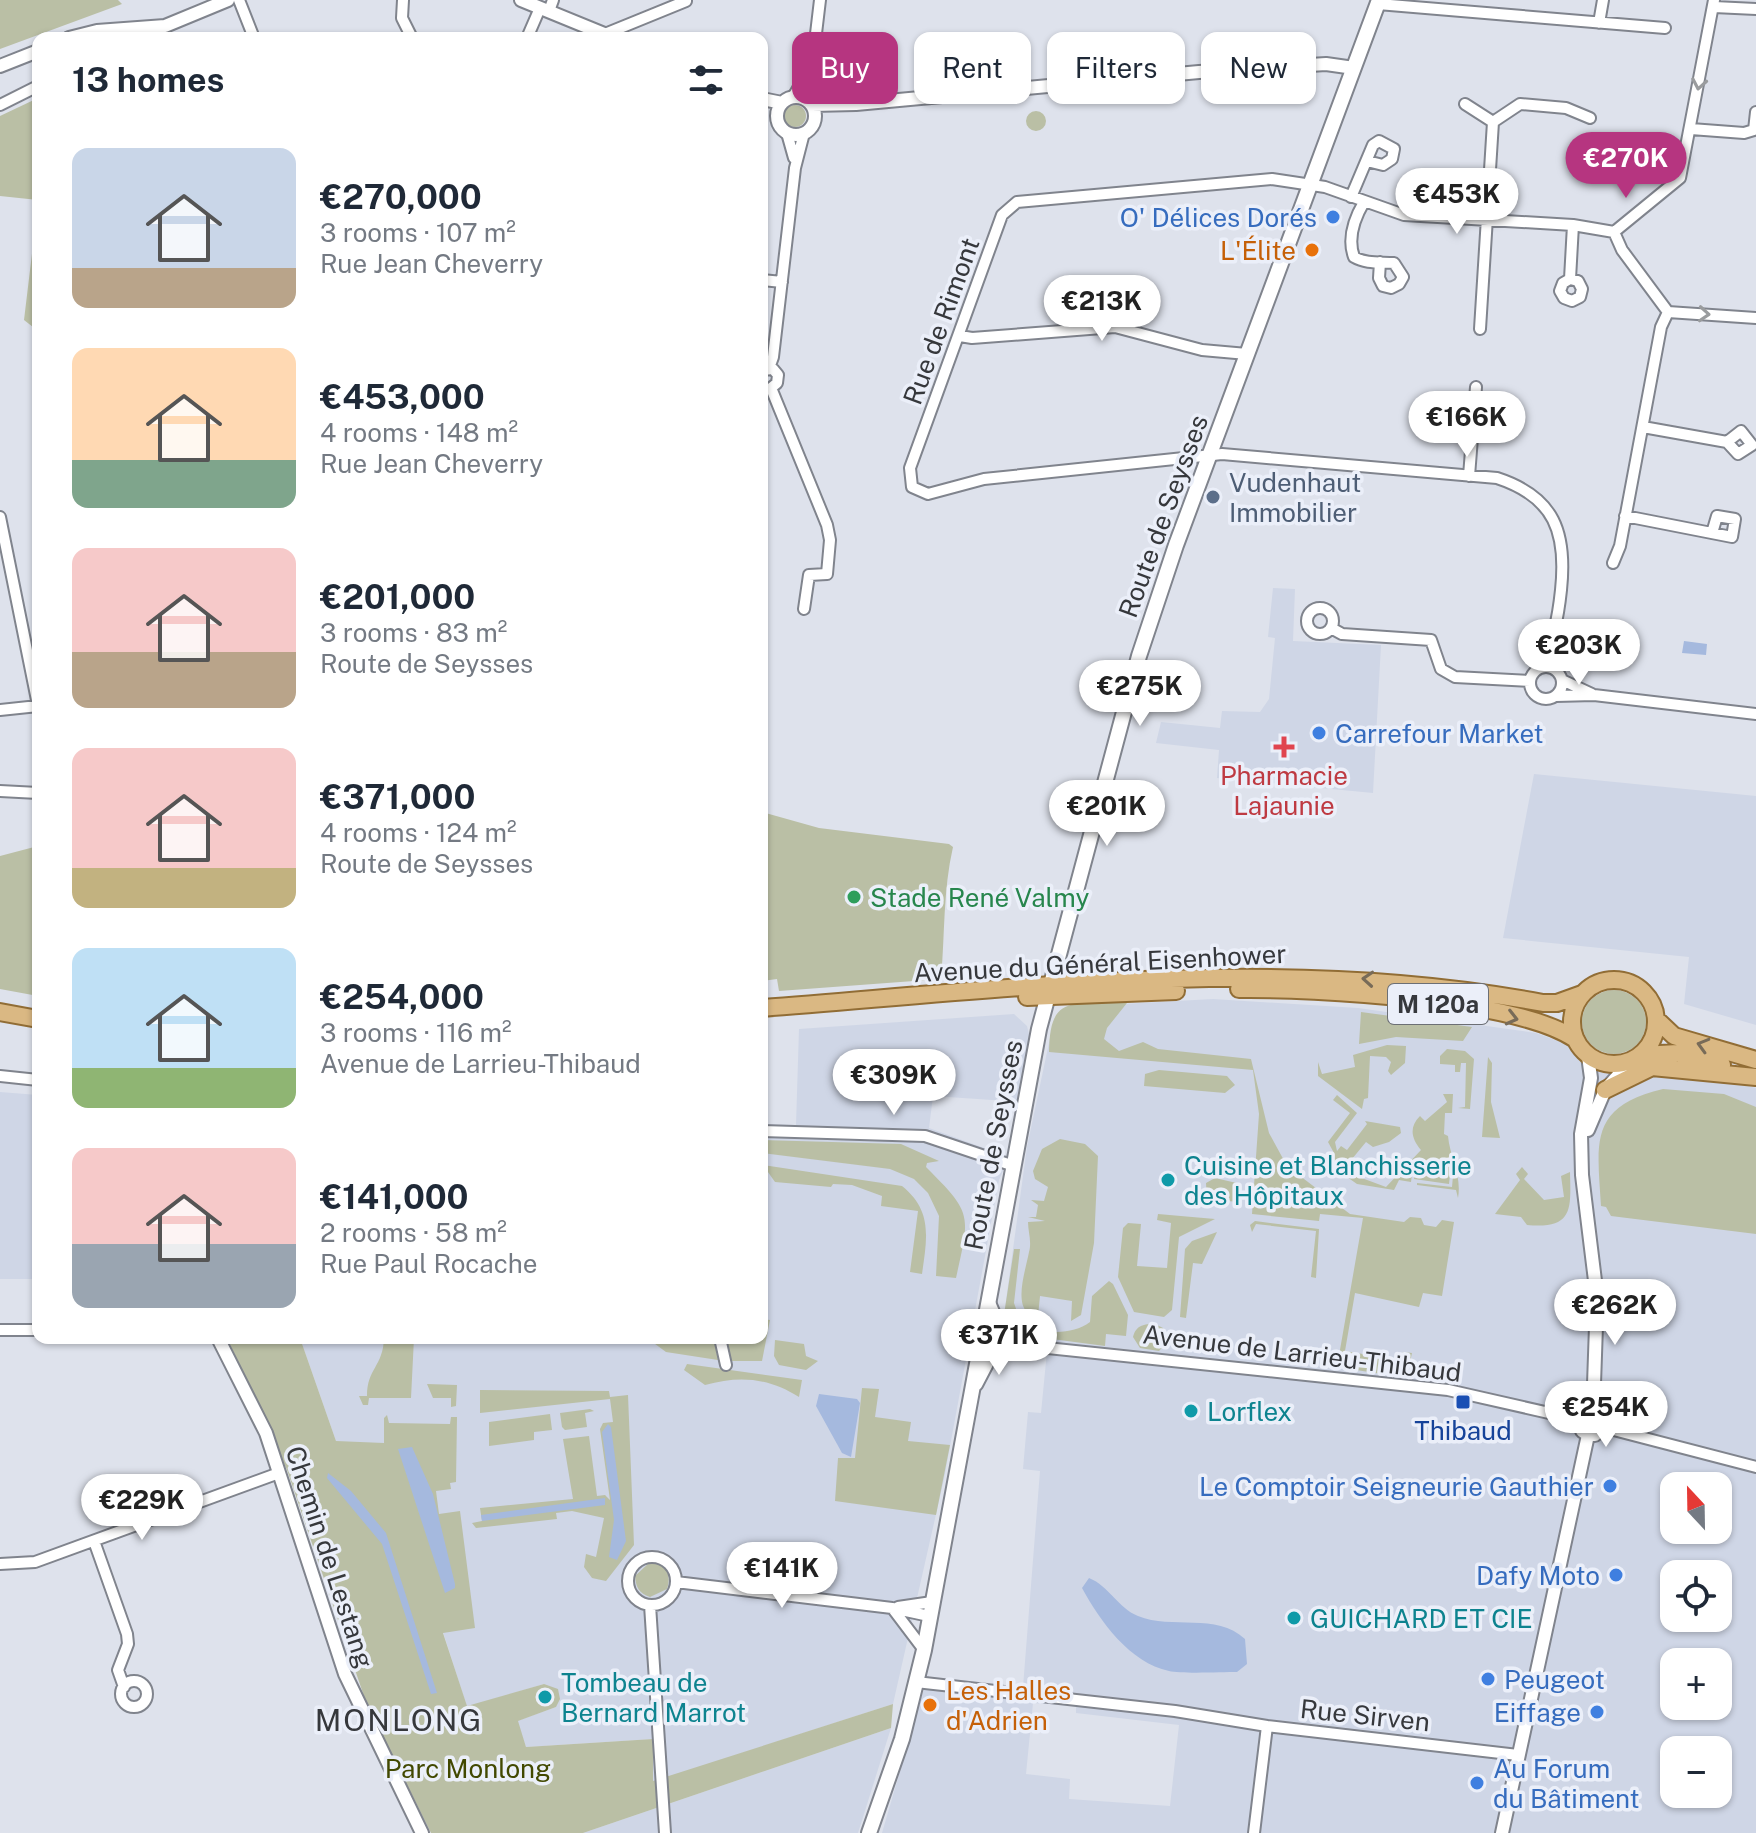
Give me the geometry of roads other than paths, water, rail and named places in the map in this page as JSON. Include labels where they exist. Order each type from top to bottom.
[{"type":"main road","name":"Route de Seysses","points":[[869,1833],[902,1739],[924,1650],[1048,991],[1151,613],[1378,2]]},
{"type":"main road","name":"Avenue du Général Eisenhower","points":[[768,1008],[1301,977],[1417,983],[1543,1003],[1572,999],[1582,994]]},
{"type":"main road","points":[[1636,1058],[1653,1039],[1657,1020],[1652,1002],[1632,984],[1606,981],[1582,994],[1572,1016],[1575,1039],[1588,1056],[1614,1065],[1636,1058],[1678,1053],[1756,1076]]},
{"type":"main road","name":"Avenue du Général Eisenhower","points":[[768,1015],[1048,991],[1297,989],[1467,1008],[1541,1025],[1575,1039]]},
{"type":"main road","points":[[0,1002],[32,1008]]},
{"type":"main road","points":[[0,1012],[32,1018]]},
{"type":"main road","points":[[1657,1020],[1674,1036],[1756,1060]]},
{"type":"main road","points":[[1605,1090],[1652,1067],[1717,1072],[1743,1078],[1756,1076]]},
{"type":"street","points":[[93,32],[165,26],[228,0]]},
{"type":"street","points":[[239,0],[252,32]]},
{"type":"street","points":[[403,0],[402,18],[409,32]]},
{"type":"street","points":[[521,0],[548,6],[602,32]]},
{"type":"street","points":[[816,32],[820,0]]},
{"type":"street","points":[[1599,23],[1603,0]]},
{"type":"street","points":[[619,32],[686,1]]},
{"type":"street","points":[[1378,2],[1665,28]]},
{"type":"street","points":[[1756,9],[1714,4],[1680,178],[1614,232],[1622,250],[1668,312],[1756,318]]},
{"type":"street","points":[[531,32],[548,6]]},
{"type":"street","points":[[160,32],[165,26]]},
{"type":"street","points":[[0,66],[32,53]]},
{"type":"street","points":[[768,102],[788,100],[812,108],[1199,72],[1326,64],[1354,68]]},
{"type":"street","points":[[0,105],[32,89]]},
{"type":"street","points":[[777,118],[792,93]]},
{"type":"street","points":[[768,354],[782,282],[795,168],[812,104]]},
{"type":"street","points":[[1465,104],[1493,122]]},
{"type":"street","points":[[1493,122],[1520,104],[1566,108],[1590,118]]},
{"type":"street","points":[[768,108],[787,133],[795,168]]},
{"type":"street","points":[[1691,129],[1744,133],[1754,130],[1756,112]]},
{"type":"street","points":[[1480,329],[1493,122]]},
{"type":"street","points":[[787,133],[804,133]]},
{"type":"street","points":[[1351,197],[1367,161]]},
{"type":"street","name":"Rue de Rimont","points":[[1552,644],[1564,563],[1559,531],[1549,512],[1518,485],[1497,478],[1210,455],[984,479],[943,492],[918,492],[912,487],[910,468],[1002,215],[1017,202],[1254,178],[1310,185],[1404,215],[1573,225],[1614,232]]},
{"type":"street","points":[[1364,202],[1353,219],[1351,248],[1354,257],[1362,261],[1380,262]]},
{"type":"street","points":[[1570,279],[1573,225]]},
{"type":"street","points":[[768,281],[782,282]]},
{"type":"street","points":[[1613,563],[1661,327],[1668,312]]},
{"type":"street","points":[[960,336],[972,338],[1115,327],[1202,350],[1247,354]]},
{"type":"street","points":[[768,370],[778,375],[777,383],[768,388]]},
{"type":"street","points":[[1469,476],[1476,387]]},
{"type":"street","points":[[768,390],[827,525],[827,574],[809,575],[804,609]]},
{"type":"street","points":[[1643,427],[1727,442]]},
{"type":"street","points":[[1175,460],[1203,474]]},
{"type":"street","points":[[1625,516],[1712,533]]},
{"type":"street","points":[[0,517],[32,676]]},
{"type":"street","points":[[1331,628],[1342,634],[1431,640],[1441,669],[1455,677],[1530,681]]},
{"type":"street","points":[[1530,681],[1552,644]]},
{"type":"street","points":[[1552,644],[1560,676],[1556,696]]},
{"type":"street","points":[[1539,668],[1594,695]]},
{"type":"street","points":[[1530,681],[1538,697],[1594,695],[1756,714]]},
{"type":"street","points":[[0,710],[32,707]]},
{"type":"street","points":[[0,791],[32,793]]},
{"type":"street","points":[[1588,1056],[1591,1078],[1581,1134],[1597,1297],[1593,1413]]},
{"type":"street","points":[[1582,1153],[1605,1090],[1636,1058]]},
{"type":"street","points":[[0,1076],[32,1079]]},
{"type":"street","points":[[768,1131],[925,1136],[1014,1166]]},
{"type":"street","points":[[988,1300],[1000,1326],[1017,1344]]},
{"type":"street","points":[[0,1330],[32,1330]]},
{"type":"street","name":"Avenue de Larrieu-Thibaud","points":[[981,1341],[1448,1390],[1580,1420]]},
{"type":"street","name":"Chemin de Lestang","points":[[221,1344],[258,1413],[345,1674],[422,1833]]},
{"type":"street","points":[[721,1344],[726,1365]]},
{"type":"street","name":"Route de Seysses","points":[[971,1392],[989,1362],[1017,1344]]},
{"type":"street","points":[[1593,1413],[1602,1419],[1602,1427],[1595,1435],[1588,1435],[1582,1431],[1580,1420],[1593,1413]]},
{"type":"street","points":[[1602,1427],[1756,1467]]},
{"type":"street","points":[[1502,1833],[1588,1435]]},
{"type":"street","points":[[0,1564],[35,1562],[279,1473]]},
{"type":"street","points":[[94,1541],[127,1634],[128,1644],[118,1664],[124,1687]]},
{"type":"street","points":[[654,1556],[666,1560],[676,1574],[676,1582],[666,1601],[650,1605],[638,1601],[628,1587],[627,1579],[637,1561],[654,1556]]},
{"type":"street","points":[[676,1582],[892,1608],[931,1609]]},
{"type":"street","points":[[650,1605],[665,1833]]},
{"type":"street","points":[[892,1608],[924,1650]]},
{"type":"street","points":[[916,1682],[1175,1711],[1267,1726]]},
{"type":"street","name":"Rue Sirven","points":[[1254,1833],[1267,1726],[1518,1755]]},
{"type":"water","points":[[1684,641],[1707,644],[1706,655],[1682,653]]},
{"type":"water","points":[[819,1394],[857,1399],[860,1403],[851,1457],[842,1453],[816,1406]]},
{"type":"water","points":[[608,1424],[611,1427],[626,1541],[617,1560],[609,1557],[614,1520],[602,1432]]},
{"type":"water","points":[[412,1447],[433,1494],[455,1584],[455,1588],[445,1593],[398,1449]]},
{"type":"water","points":[[328,1473],[351,1491],[386,1533],[437,1693],[431,1694],[382,1544],[327,1478]]},
{"type":"water","points":[[605,1498],[605,1505],[482,1521],[481,1515]]},
{"type":"water","points":[[1089,1578],[1138,1616],[1165,1622],[1221,1626],[1233,1631],[1245,1639],[1247,1664],[1237,1672],[1183,1672],[1169,1671],[1141,1659],[1118,1639],[1098,1614],[1082,1588]]},
{"type":"place","name":"O' Délices Dorés","points":[[1333,217]]},
{"type":"place","name":"L'Élite","points":[[1312,250]]},
{"type":"place","name":"Vudenhaut Immobilier","points":[[1213,497]]},
{"type":"place","name":"Carrefour Market","points":[[1319,733]]},
{"type":"place","name":"Pharmacie Lajaunie","points":[[1284,747]]},
{"type":"place","name":"Stade René Valmy","points":[[854,897]]},
{"type":"place","name":"Cuisine et Blanchisserie des Hôpitaux","points":[[1168,1180]]},
{"type":"place","name":"Thibaud","points":[[1463,1402]]},
{"type":"place","name":"Lorflex","points":[[1191,1411]]},
{"type":"place","name":"Le Comptoir Seigneurie Gauthier","points":[[1610,1486]]},
{"type":"place","name":"Dafy Moto","points":[[1616,1575]]},
{"type":"place","name":"GUICHARD ET CIE","points":[[1294,1618]]},
{"type":"place","name":"Peugeot","points":[[1488,1679]]},
{"type":"place","name":"Tombeau de Bernard Marrot","points":[[545,1697]]},
{"type":"place","name":"Les Halles d'Adrien","points":[[930,1705]]},
{"type":"place","name":"Eiffage","points":[[1597,1712]]},
{"type":"place","name":"Au Forum du Bâtiment","points":[[1477,1783]]},
{"type":"district","name":"MONLONG","points":[[399,1720]]},
{"type":"park label","name":"Parc Monlong","points":[[468,1768]]}]
